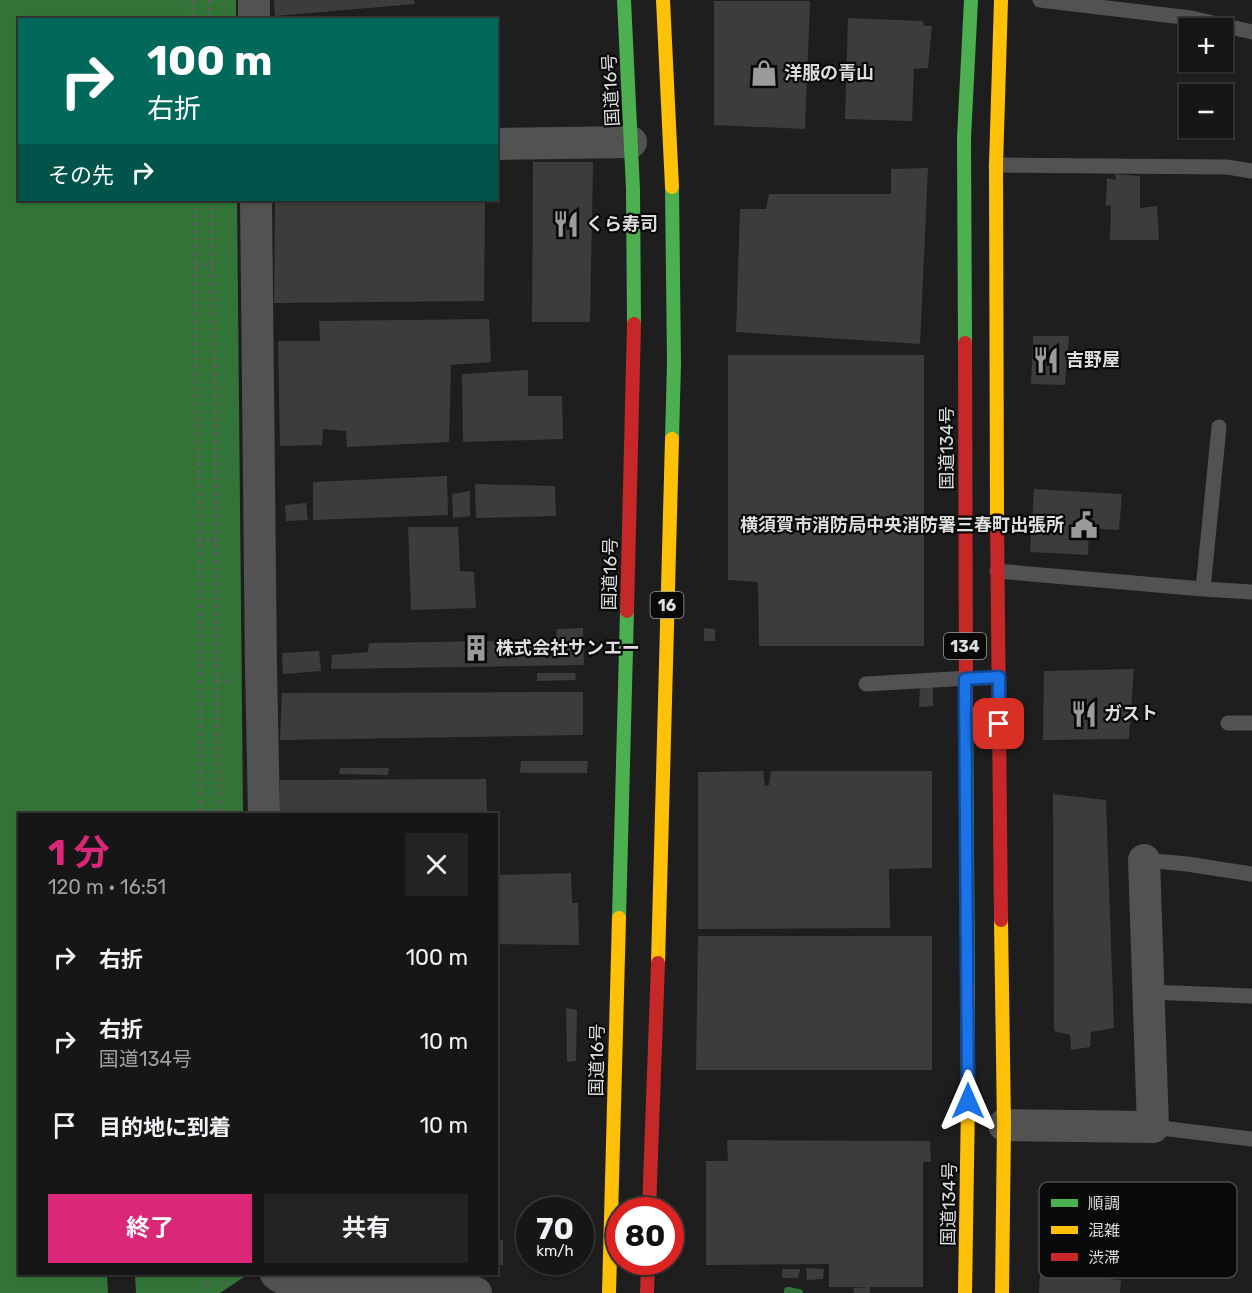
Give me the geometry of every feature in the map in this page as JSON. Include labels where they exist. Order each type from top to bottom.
[{"type":"highway","name":"国道16号","points":[[609,1293],[634,352],[634,237],[624,0]]},
{"type":"highway","name":"16","points":[[649,1197],[674,363],[673,197],[663,0]]},
{"type":"highway","name":"国道134号","points":[[965,1293],[968,1101],[964,138],[970,0]]},
{"type":"highway","name":"134","points":[[1001,0],[996,165],[997,571],[1004,1125],[1002,1293]]},
{"type":"highway","points":[[647,1293],[648,1275]]},
{"type":"street","points":[[254,0],[254,18]]},
{"type":"street","points":[[498,144],[631,142]]},
{"type":"street","points":[[256,201],[264,813]]},
{"type":"street","points":[[1004,1125],[1153,1127],[1144,860]]},
{"type":"street","points":[[277,1275],[289,1281],[416,1280],[445,1283],[476,1293]]},
{"type":"lane","points":[[1040,0],[1191,18],[1252,32]]},
{"type":"lane","points":[[996,165],[1227,167],[1252,171]]},
{"type":"lane","points":[[1203,589],[1219,427]]},
{"type":"lane","points":[[997,571],[1252,592]]},
{"type":"lane","points":[[866,684],[999,677]]},
{"type":"lane","points":[[1227,723],[1252,723]]},
{"type":"lane","points":[[1144,860],[1252,874]]},
{"type":"lane","points":[[1149,992],[1252,996]]},
{"type":"lane","points":[[1153,1127],[1252,1139]]},
{"type":"path","points":[[193,0],[194,18]]},
{"type":"path","points":[[210,0],[210,18]]},
{"type":"path","points":[[195,201],[202,813]]},
{"type":"path","points":[[212,201],[219,813]]},
{"type":"path","points":[[196,265],[213,265]]},
{"type":"path","points":[[199,541],[216,541]]},
{"type":"path","points":[[217,681],[234,681]]},
{"type":"path","points":[[207,1275],[207,1290]]},
{"type":"path","points":[[224,1275],[224,1288]]},
{"type":"shaded area","points":[[0,0],[236,0],[236,18],[18,18],[18,201],[237,201],[243,813],[18,813],[18,1275],[107,1275],[108,1293],[0,1293]]},
{"type":"shaded area","points":[[135,1275],[247,1275],[220,1293],[136,1293]]},
{"type":"building","points":[[274,0],[414,0],[415,4],[275,16]]},
{"type":"building","points":[[714,1],[810,1],[805,129],[714,125]]},
{"type":"building","points":[[848,18],[923,21],[924,26],[932,26],[928,68],[914,69],[912,121],[845,119]]},
{"type":"building","points":[[533,162],[593,162],[590,322],[532,322]]},
{"type":"building","points":[[928,168],[920,344],[736,332],[740,209],[766,209],[769,194],[891,194],[891,169]]},
{"type":"building","points":[[1115,174],[1140,176],[1140,208],[1157,206],[1159,240],[1110,240],[1111,205],[1106,206],[1107,178],[1116,180]]},
{"type":"building","points":[[275,201],[485,201],[484,301],[274,303]]},
{"type":"building","points":[[489,319],[491,362],[451,365],[449,442],[347,447],[346,431],[323,429],[322,445],[280,446],[278,341],[320,341],[319,321]]},
{"type":"building","points":[[1033,336],[1069,336],[1065,385],[1031,384]]},
{"type":"building","points":[[728,355],[924,355],[924,646],[759,646],[758,582],[728,580]]},
{"type":"building","points":[[528,370],[528,396],[562,396],[563,439],[463,442],[462,374]]},
{"type":"building","points":[[447,476],[448,515],[313,520],[313,482]]},
{"type":"building","points":[[475,484],[555,486],[556,516],[476,518]]},
{"type":"building","points":[[1034,489],[1122,494],[1119,530],[1089,528],[1088,555],[1030,552]]},
{"type":"building","points":[[470,491],[470,516],[453,518],[452,494]]},
{"type":"building","points":[[306,503],[308,520],[286,521],[285,505]]},
{"type":"building","points":[[408,527],[458,527],[460,571],[474,572],[476,608],[411,610]]},
{"type":"building","name":"株式会社サンエー","points":[[583,628],[584,665],[331,669],[332,655],[368,652],[369,643],[556,640],[557,629]]},
{"type":"building","points":[[704,628],[715,629],[715,641],[704,641]]},
{"type":"building","points":[[319,651],[321,671],[283,674],[282,653]]},
{"type":"building","points":[[1134,669],[1129,739],[1043,740],[1044,671]]},
{"type":"building","points":[[537,673],[575,673],[576,680],[537,681]]},
{"type":"building","points":[[920,686],[933,687],[933,706],[919,707]]},
{"type":"building","points":[[583,692],[583,735],[280,740],[282,693]]},
{"type":"building","points":[[521,761],[588,761],[587,773],[520,773]]},
{"type":"building","points":[[340,768],[389,768],[388,775],[339,774]]},
{"type":"building","points":[[763,771],[765,786],[769,785],[771,771],[932,771],[932,868],[889,869],[890,928],[698,929],[698,772]]},
{"type":"building","points":[[486,779],[487,813],[280,813],[280,780]]},
{"type":"building","points":[[1053,794],[1106,800],[1114,1028],[1091,1032],[1090,1047],[1071,1050],[1070,1035],[1054,1031]]},
{"type":"building","points":[[571,873],[572,903],[578,903],[579,945],[498,944],[498,875]]},
{"type":"building","points":[[698,936],[932,936],[932,1070],[696,1070]]},
{"type":"building","points":[[566,1008],[577,1010],[576,1061],[567,1062]]},
{"type":"building","points":[[727,1140],[930,1141],[931,1162],[923,1162],[923,1287],[829,1287],[829,1264],[706,1265],[706,1161],[728,1161]]},
{"type":"building","points":[[498,1240],[503,1240],[503,1265],[498,1265]]},
{"type":"building","points":[[806,1268],[824,1269],[823,1279],[807,1280]]},
{"type":"building","points":[[782,1269],[800,1269],[798,1278],[782,1278]]},
{"type":"building","points":[[1040,1278],[1121,1280],[1120,1293],[1039,1293]]},
{"type":"building","points":[[870,1287],[870,1293],[854,1293],[853,1288]]},
{"type":"waterway","points":[[788,1291],[799,1293]]},
{"type":"traffic: fast","points":[[624,0],[633,189],[634,324]]},
{"type":"traffic: fast","points":[[965,343],[964,138],[971,0]]},
{"type":"traffic: fast","points":[[672,187],[674,363],[672,439]]},
{"type":"traffic: fast","points":[[619,918],[627,611]]},
{"type":"traffic: fast","points":[[966,704],[968,988]]},
{"type":"traffic: slow","points":[[663,0],[672,187]]},
{"type":"traffic: slow","points":[[997,520],[996,165],[1001,0]]},
{"type":"traffic: slow","points":[[658,963],[672,439]]},
{"type":"traffic: slow","points":[[609,1293],[619,918]]},
{"type":"traffic: slow","points":[[1001,920],[1004,1125],[1002,1293]]},
{"type":"traffic: slow","points":[[965,1293],[968,988]]},
{"type":"traffic: jam","points":[[627,611],[634,324]]},
{"type":"traffic: jam","points":[[965,343],[966,704]]},
{"type":"traffic: jam","points":[[997,520],[1001,920]]},
{"type":"traffic: jam","points":[[649,1197],[658,963]]},
{"type":"traffic: jam","points":[[647,1293],[648,1275]]},
{"type":"place","name":"洋服の青山","points":[[764,73]]},
{"type":"place","name":"くら寿司","points":[[566,224]]},
{"type":"place","name":"吉野屋","points":[[1046,360]]},
{"type":"place","name":"横須賀市消防局中央消防署三春町出張所","points":[[1084,525]]},
{"type":"place","name":"株式会社サンエー","points":[[476,648]]},
{"type":"place","name":"ガスト","points":[[1084,714]]},
{"type":"route","points":[[968,1101],[965,679],[999,677],[999,724]]}]
